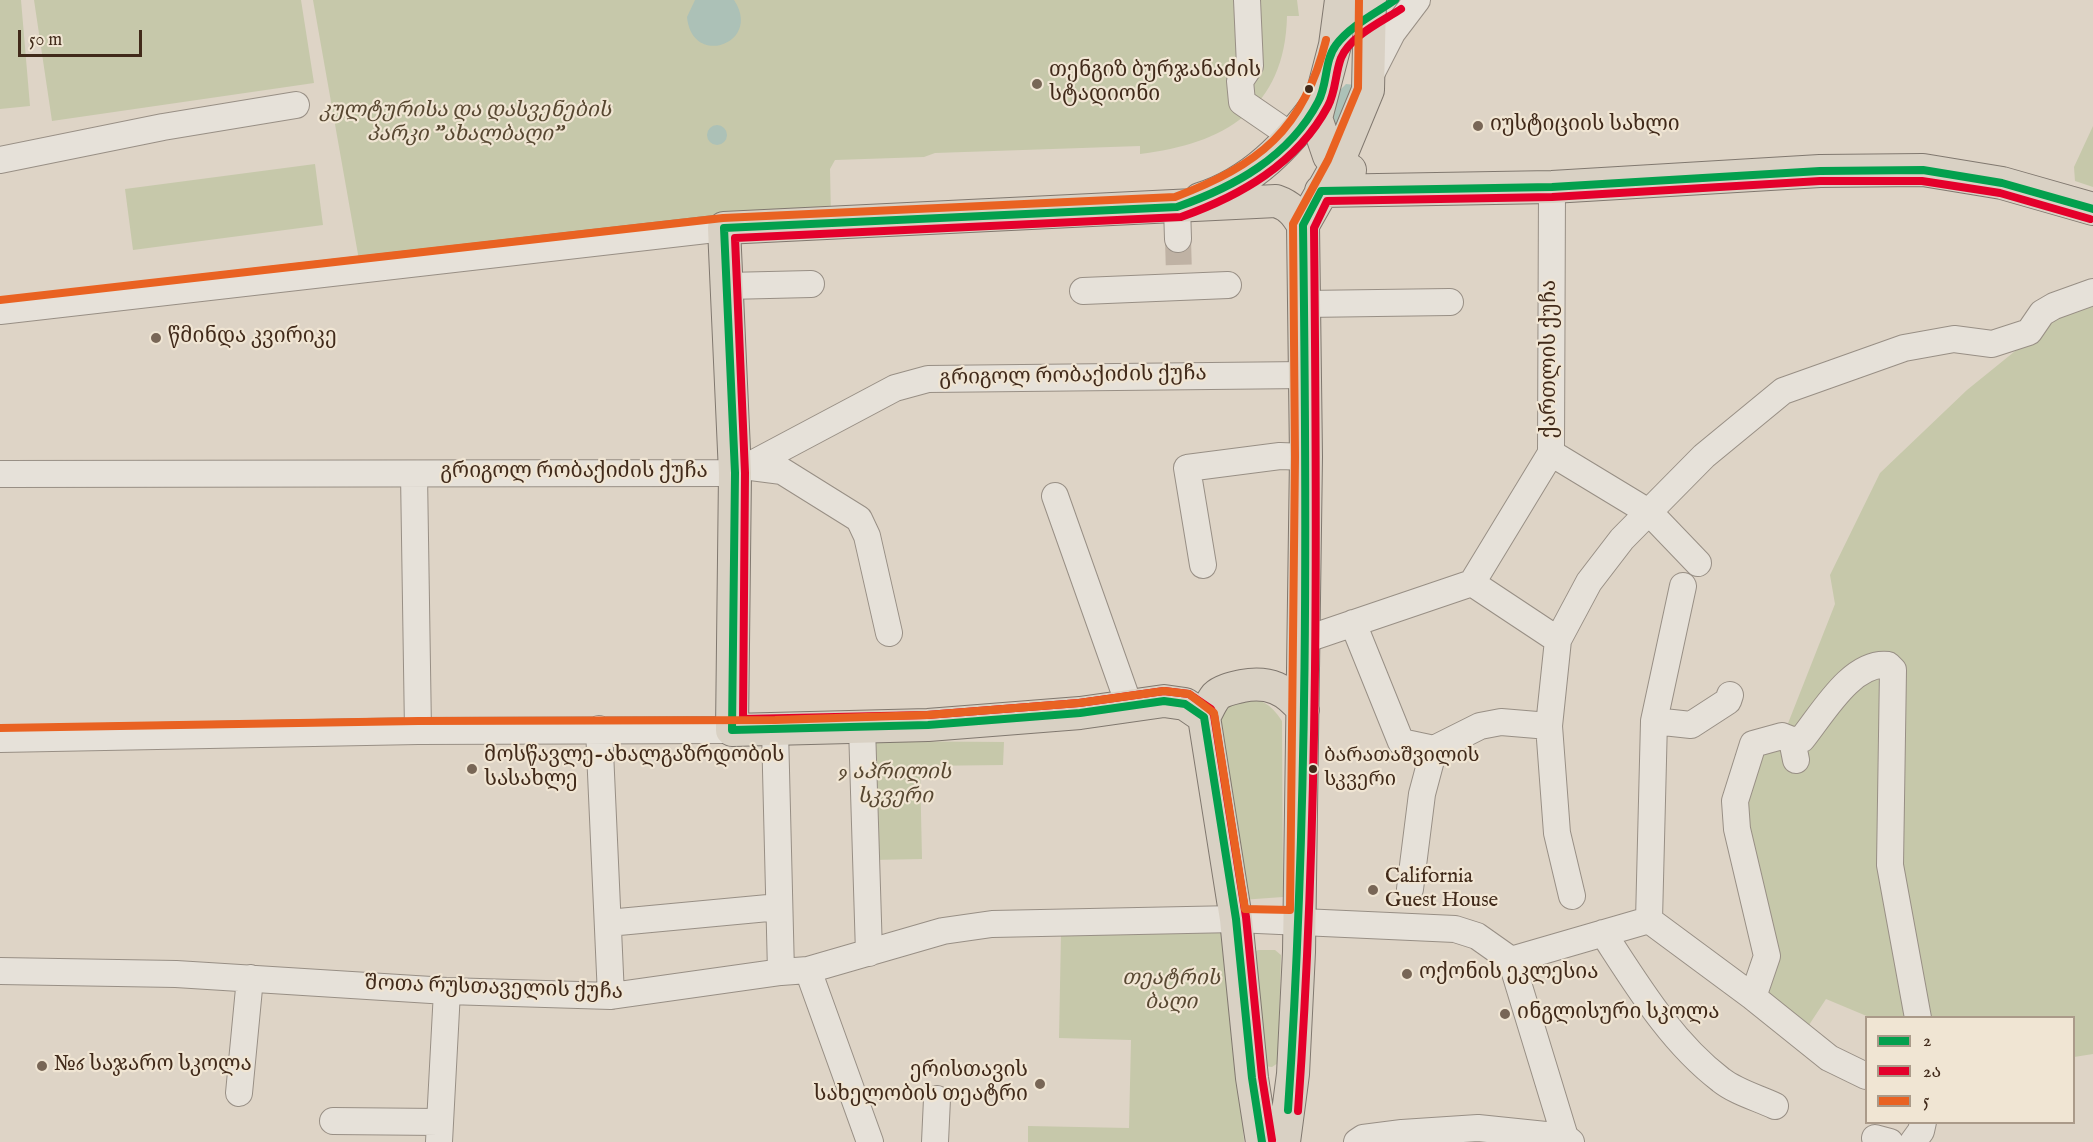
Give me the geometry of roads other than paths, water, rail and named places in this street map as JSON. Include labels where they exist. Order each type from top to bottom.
[{"type":"main road","points":[[1308,137],[1332,58],[1357,4]]},
{"type":"main road","points":[[1284,1142],[1293,1074],[1300,921],[1306,457],[1303,225],[1337,165],[1368,90],[1357,4]]},
{"type":"main road","points":[[1332,58],[1340,63],[1350,63],[1361,67],[1368,79]]},
{"type":"main road","points":[[1177,207],[1229,186],[1308,137],[1335,140],[1353,130]]},
{"type":"main road","points":[[1308,137],[1337,165],[1435,189]]},
{"type":"main road","points":[[1322,191],[1552,187],[1820,171],[1923,170],[2002,183],[2093,209]]},
{"type":"main road","points":[[1204,717],[1177,702],[1129,705],[1080,714],[928,725],[732,730],[743,470],[724,228],[1276,201],[1287,205],[1303,225]]},
{"type":"main road","points":[[1262,1142],[1252,1078],[1236,919],[1204,717],[1217,695],[1232,688],[1252,685],[1270,685],[1284,691],[1303,710]]},
{"type":"street","points":[[1247,0],[1250,66],[1240,81],[1242,102],[1308,137]]},
{"type":"street","points":[[1368,79],[1392,33],[1417,0]]},
{"type":"street","points":[[0,160],[163,127],[296,105]]},
{"type":"street","name":"ქართლის ქუჩა","points":[[1472,583],[1551,453],[1552,187]]},
{"type":"street","points":[[1177,207],[1178,239]]},
{"type":"street","points":[[0,311],[724,228]]},
{"type":"street","points":[[1083,291],[1180,281],[1228,285]]},
{"type":"street","points":[[727,286],[811,284]]},
{"type":"street","points":[[1572,896],[1557,833],[1549,726],[1558,640],[1589,582],[1622,539],[1704,456],[1783,391],[1904,348],[1954,339],[1992,344],[2030,332],[2042,314],[2048,310],[2093,292]]},
{"type":"street","points":[[1305,304],[1450,302]]},
{"type":"street","name":"გრიგოლ რობაქიძის ქუჩა","points":[[0,474],[414,474],[743,470],[895,388],[928,379],[1305,375]]},
{"type":"street","points":[[1551,453],[1650,513],[1698,563]]},
{"type":"street","points":[[1203,565],[1187,468],[1280,456],[1306,457]]},
{"type":"street","points":[[743,470],[782,471],[859,519],[867,536],[889,633]]},
{"type":"street","points":[[414,474],[418,731]]},
{"type":"street","points":[[1055,496],[1129,705]]},
{"type":"street","points":[[1304,640],[1472,583],[1558,640]]},
{"type":"street","points":[[1649,920],[1654,721],[1683,586]]},
{"type":"street","points":[[1353,623],[1401,742],[1434,749],[1480,726],[1501,722],[1549,726]]},
{"type":"street","points":[[1754,997],[1767,956],[1737,828],[1735,801],[1753,744],[1782,736],[1794,750],[1853,675],[1876,664],[1888,665],[1893,670],[1890,865],[1918,1016]]},
{"type":"street","points":[[1654,721],[1690,725],[1728,701],[1730,695]]},
{"type":"street","points":[[862,727],[872,952]]},
{"type":"street","points":[[599,729],[611,996]]},
{"type":"street","points":[[0,739],[418,731],[732,730]]},
{"type":"street","points":[[775,730],[781,972]]},
{"type":"street","points":[[1410,889],[1422,794],[1434,749]]},
{"type":"street","points":[[608,923],[779,907]]},
{"type":"street","name":"შოთა რუსთაველის ქუჩა","points":[[0,971],[176,974],[447,991],[611,996],[808,970],[943,931],[992,924],[1236,919],[1455,929],[1477,936],[1511,960]]},
{"type":"street","points":[[1357,1142],[1363,1138],[1402,1133],[1478,1128],[1568,1140],[1511,960],[1649,920]]},
{"type":"street","points":[[1649,920],[1754,997],[1828,1058],[1865,1076]]},
{"type":"street","points":[[1603,933],[1641,993],[1676,1037],[1722,1081],[1775,1106]]},
{"type":"street","points":[[1240,954],[1249,942],[1262,936],[1277,936],[1290,942],[1299,952]]},
{"type":"street","points":[[808,970],[870,1142]]},
{"type":"street","points":[[239,1093],[250,978]]},
{"type":"street","points":[[333,1121],[439,1132],[447,991]]},
{"type":"street","points":[[935,1142],[937,1099]]},
{"type":"street","points":[[1913,1142],[1921,1131],[1923,1124]]},
{"type":"tunnel","points":[[1178,239],[1179,274]]},
{"type":"place","name":"თენგიზ ბურჯანაძის სტადიონი","points":[[1037,84]]},
{"type":"place","name":"იუსტიციის სახლი","points":[[1478,126]]},
{"type":"place","name":"წმინდა კვირიკე","points":[[156,338]]},
{"type":"place","name":"მოსწავლე-ახალგაზრდობის სასახლე","points":[[472,769]]},
{"type":"place","name":"ბარათაშვილის სკვერი","points":[[1313,769]]},
{"type":"place","name":"California Guest House","points":[[1373,890]]},
{"type":"place","name":"ოქონის ეკლესია","points":[[1407,974]]},
{"type":"place","name":"ინგლისური სკოლა","points":[[1505,1014]]},
{"type":"place","name":"№6 საჯარო სკოლა","points":[[42,1066]]},
{"type":"place","name":"ერისთავის სახელობის თეატრი","points":[[1040,1084]]},
{"type":"park label","name":"კულტურისა და დასვენების პარკი \"ახალბაღი\"","points":[[465,124]]},
{"type":"park label","name":"9 აპრილის სკვერი","points":[[895,786]]},
{"type":"park label","name":"თეატრის ბაღი","points":[[1171,992]]}]
